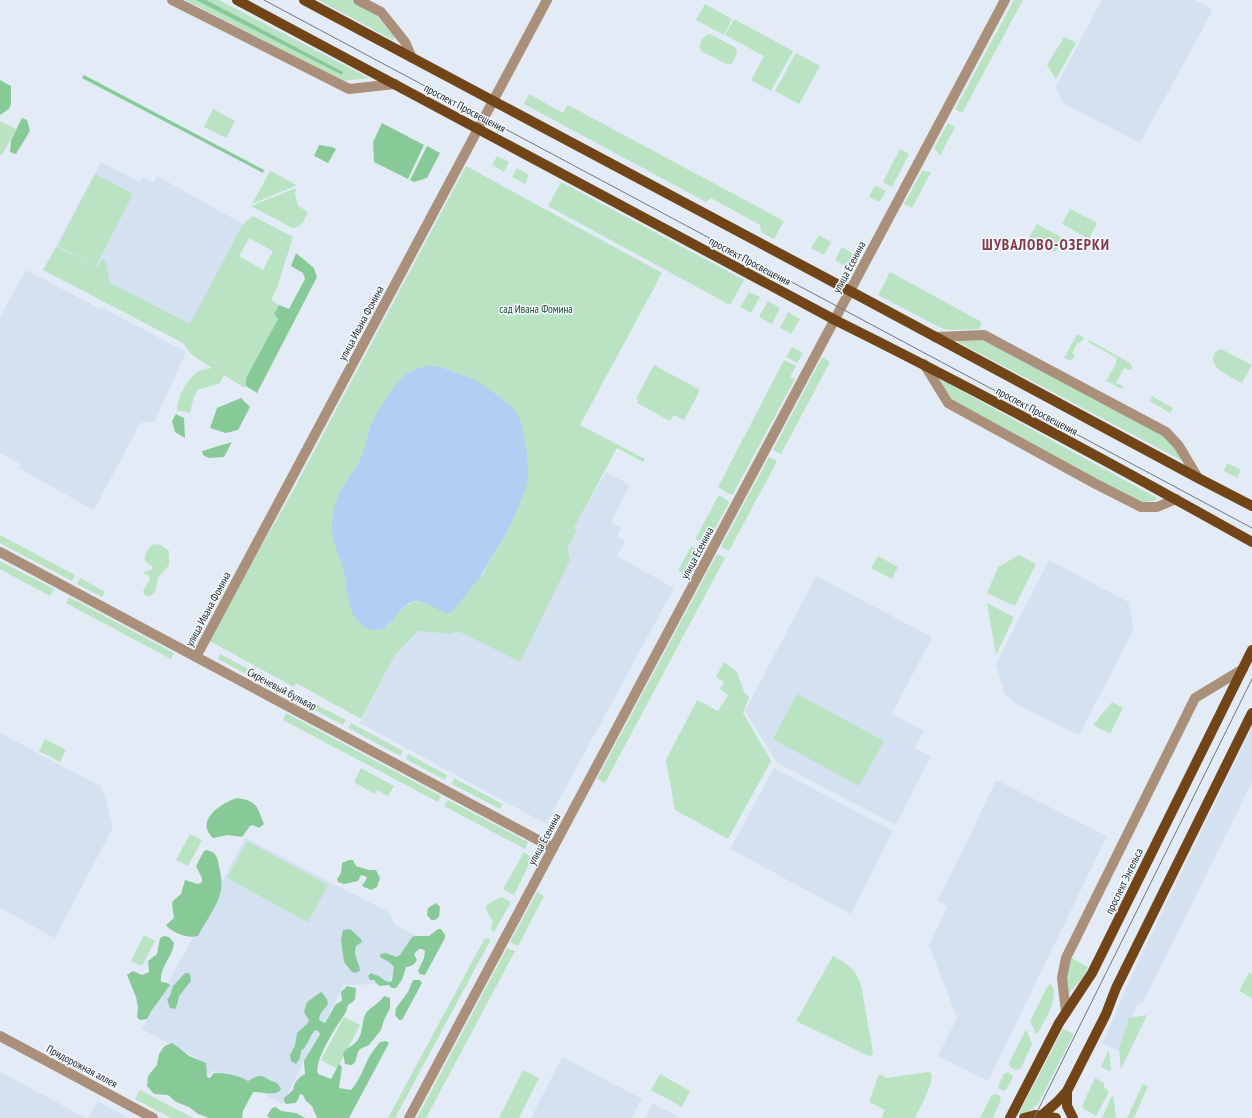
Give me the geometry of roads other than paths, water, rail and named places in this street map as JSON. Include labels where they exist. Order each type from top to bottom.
[{"type":"main road","name":"проспект Просвещения","points":[[237,0],[835,320],[924,364],[1176,499],[1252,542]]},
{"type":"main road","name":"проспект Просвещения","points":[[304,0],[1252,506]]},
{"type":"main road","name":"проспект Энгельса","points":[[1010,1118],[1058,1023],[1092,973],[1252,650]]},
{"type":"main road","points":[[1041,1116],[1067,1091],[1100,1027],[1116,988],[1252,713]]},
{"type":"main road","points":[[1067,1091],[1067,1106],[1073,1118]]},
{"type":"main road","points":[[1024,1118],[1030,1116],[1056,1118]]},
{"type":"street","points":[[172,0],[349,89],[395,84]]},
{"type":"street","points":[[358,0],[381,12],[405,42],[412,58]]},
{"type":"street","name":"улица Ивана Фомина","points":[[196,657],[547,0]]},
{"type":"street","name":"улица Есенина","points":[[409,1118],[1006,0]]},
{"type":"street","points":[[935,337],[984,335],[1166,432],[1178,446],[1198,478]]},
{"type":"street","points":[[924,364],[948,403],[1094,483],[1141,507],[1157,507],[1176,499]]},
{"type":"street","name":"Сиреневый бульвар","points":[[0,552],[553,848]]},
{"type":"street","points":[[1066,1012],[1062,978],[1066,958],[1195,698],[1243,669]]},
{"type":"street","name":"Придорожная аллея","points":[[0,1036],[153,1118]]},
{"type":"water","points":[[427,366],[438,366],[474,379],[508,403],[517,413],[521,422],[527,453],[528,475],[525,492],[508,530],[480,577],[451,613],[446,613],[417,601],[406,605],[383,629],[369,629],[357,620],[350,607],[344,571],[332,534],[334,508],[343,486],[362,455],[372,422],[376,415],[396,385],[405,375],[416,369]]},
{"type":"tram line","points":[[264,0],[1252,528]]},
{"type":"tram line","points":[[1034,1118],[1252,679]]},
{"type":"district","name":"ШУВАЛОВО-ОЗЕРКИ","points":[[1046,244]]},
{"type":"park label","name":"сад Ивана Фомина","points":[[536,309]]}]
